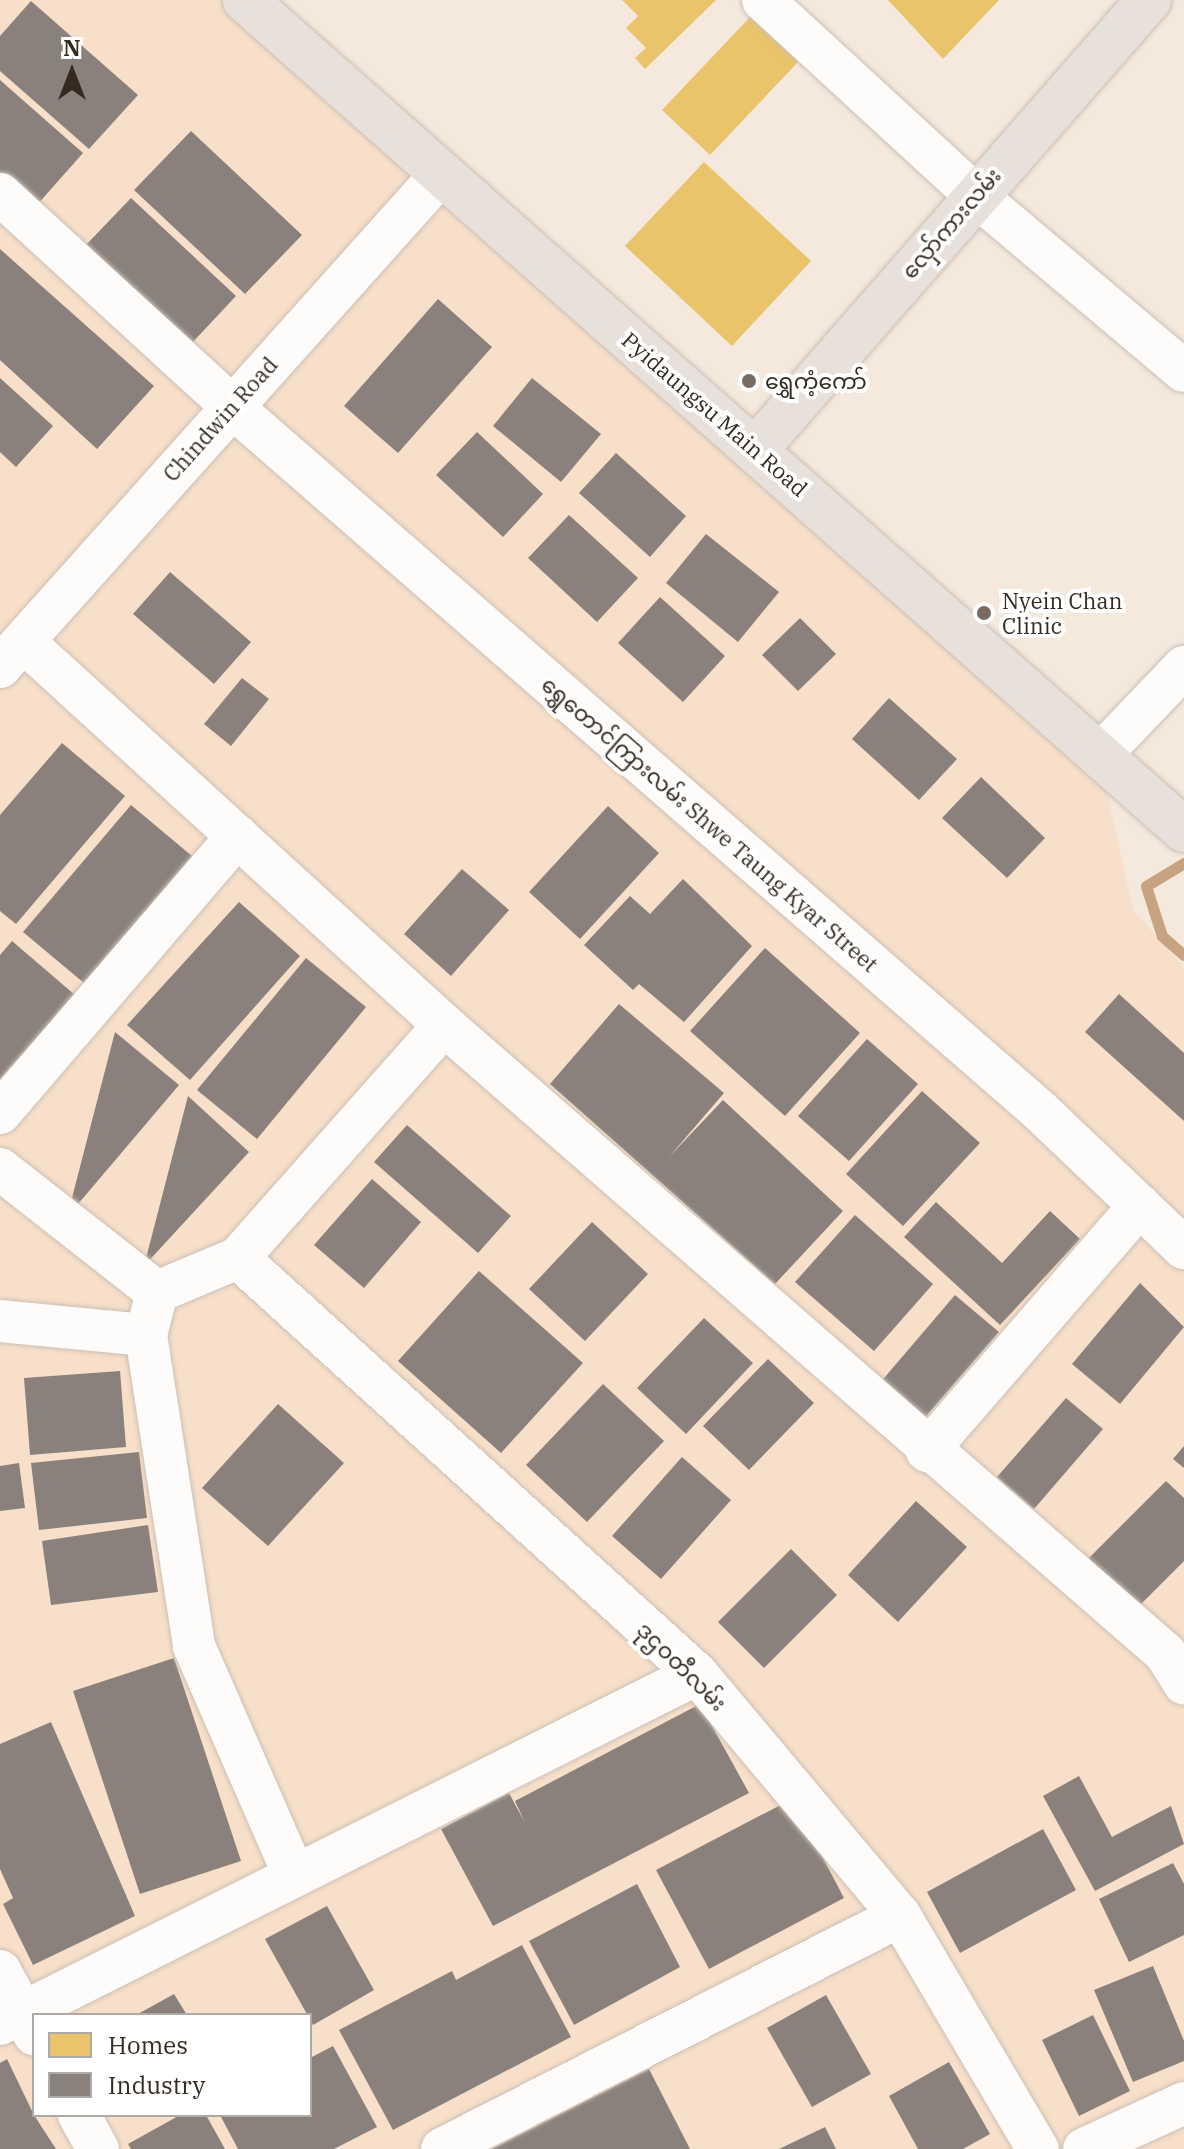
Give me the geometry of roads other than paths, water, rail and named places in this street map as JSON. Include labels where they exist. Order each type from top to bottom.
[{"type":"main road","name":"Pyidaungsu Main Road","points":[[245,0],[1184,830]]},
{"type":"main road","name":"လှော်ကားလမ်း","points":[[756,449],[975,195],[1149,0]]},
{"type":"street","points":[[763,0],[975,195],[1184,371]]},
{"type":"street","name":"Chindwin Road","points":[[12,654],[442,173]]},
{"type":"street","name":"ရွှေတောင်ကြားလမ်း Shwe Taung Kyar Street","points":[[0,194],[231,406],[1140,1205],[1184,1248]]},
{"type":"street","points":[[12,654],[237,836],[444,1025],[927,1451],[1165,1653],[1184,1684]]},
{"type":"street","points":[[1099,756],[1184,667]]},
{"type":"street","points":[[0,1113],[237,836]]},
{"type":"street","points":[[157,1292],[238,1258],[444,1025]]},
{"type":"street","points":[[0,1169],[157,1292]]},
{"type":"street","points":[[927,1451],[1140,1205]]},
{"type":"street","name":"ဒုဌဝတီလမ်း","points":[[238,1258],[697,1674],[900,1916],[1038,2149]]},
{"type":"street","points":[[157,1292],[146,1335],[194,1646],[293,1873]]},
{"type":"street","points":[[0,1321],[146,1335]]},
{"type":"street","points":[[39,2013],[293,1873],[697,1674]]},
{"type":"street","points":[[442,2149],[900,1916]]},
{"type":"street","points":[[0,1971],[19,2024]]},
{"type":"street","points":[[1084,2149],[1184,2103]]},
{"type":"street","points":[[80,2117],[98,2149]]},
{"type":"waterway","points":[[1184,863],[1146,886],[1162,936],[1184,955]]},
{"type":"place","name":"ရွှေကံ့ကော်","points":[[749,381]]},
{"type":"place","name":"Nyein Chan Clinic","points":[[984,613]]}]
